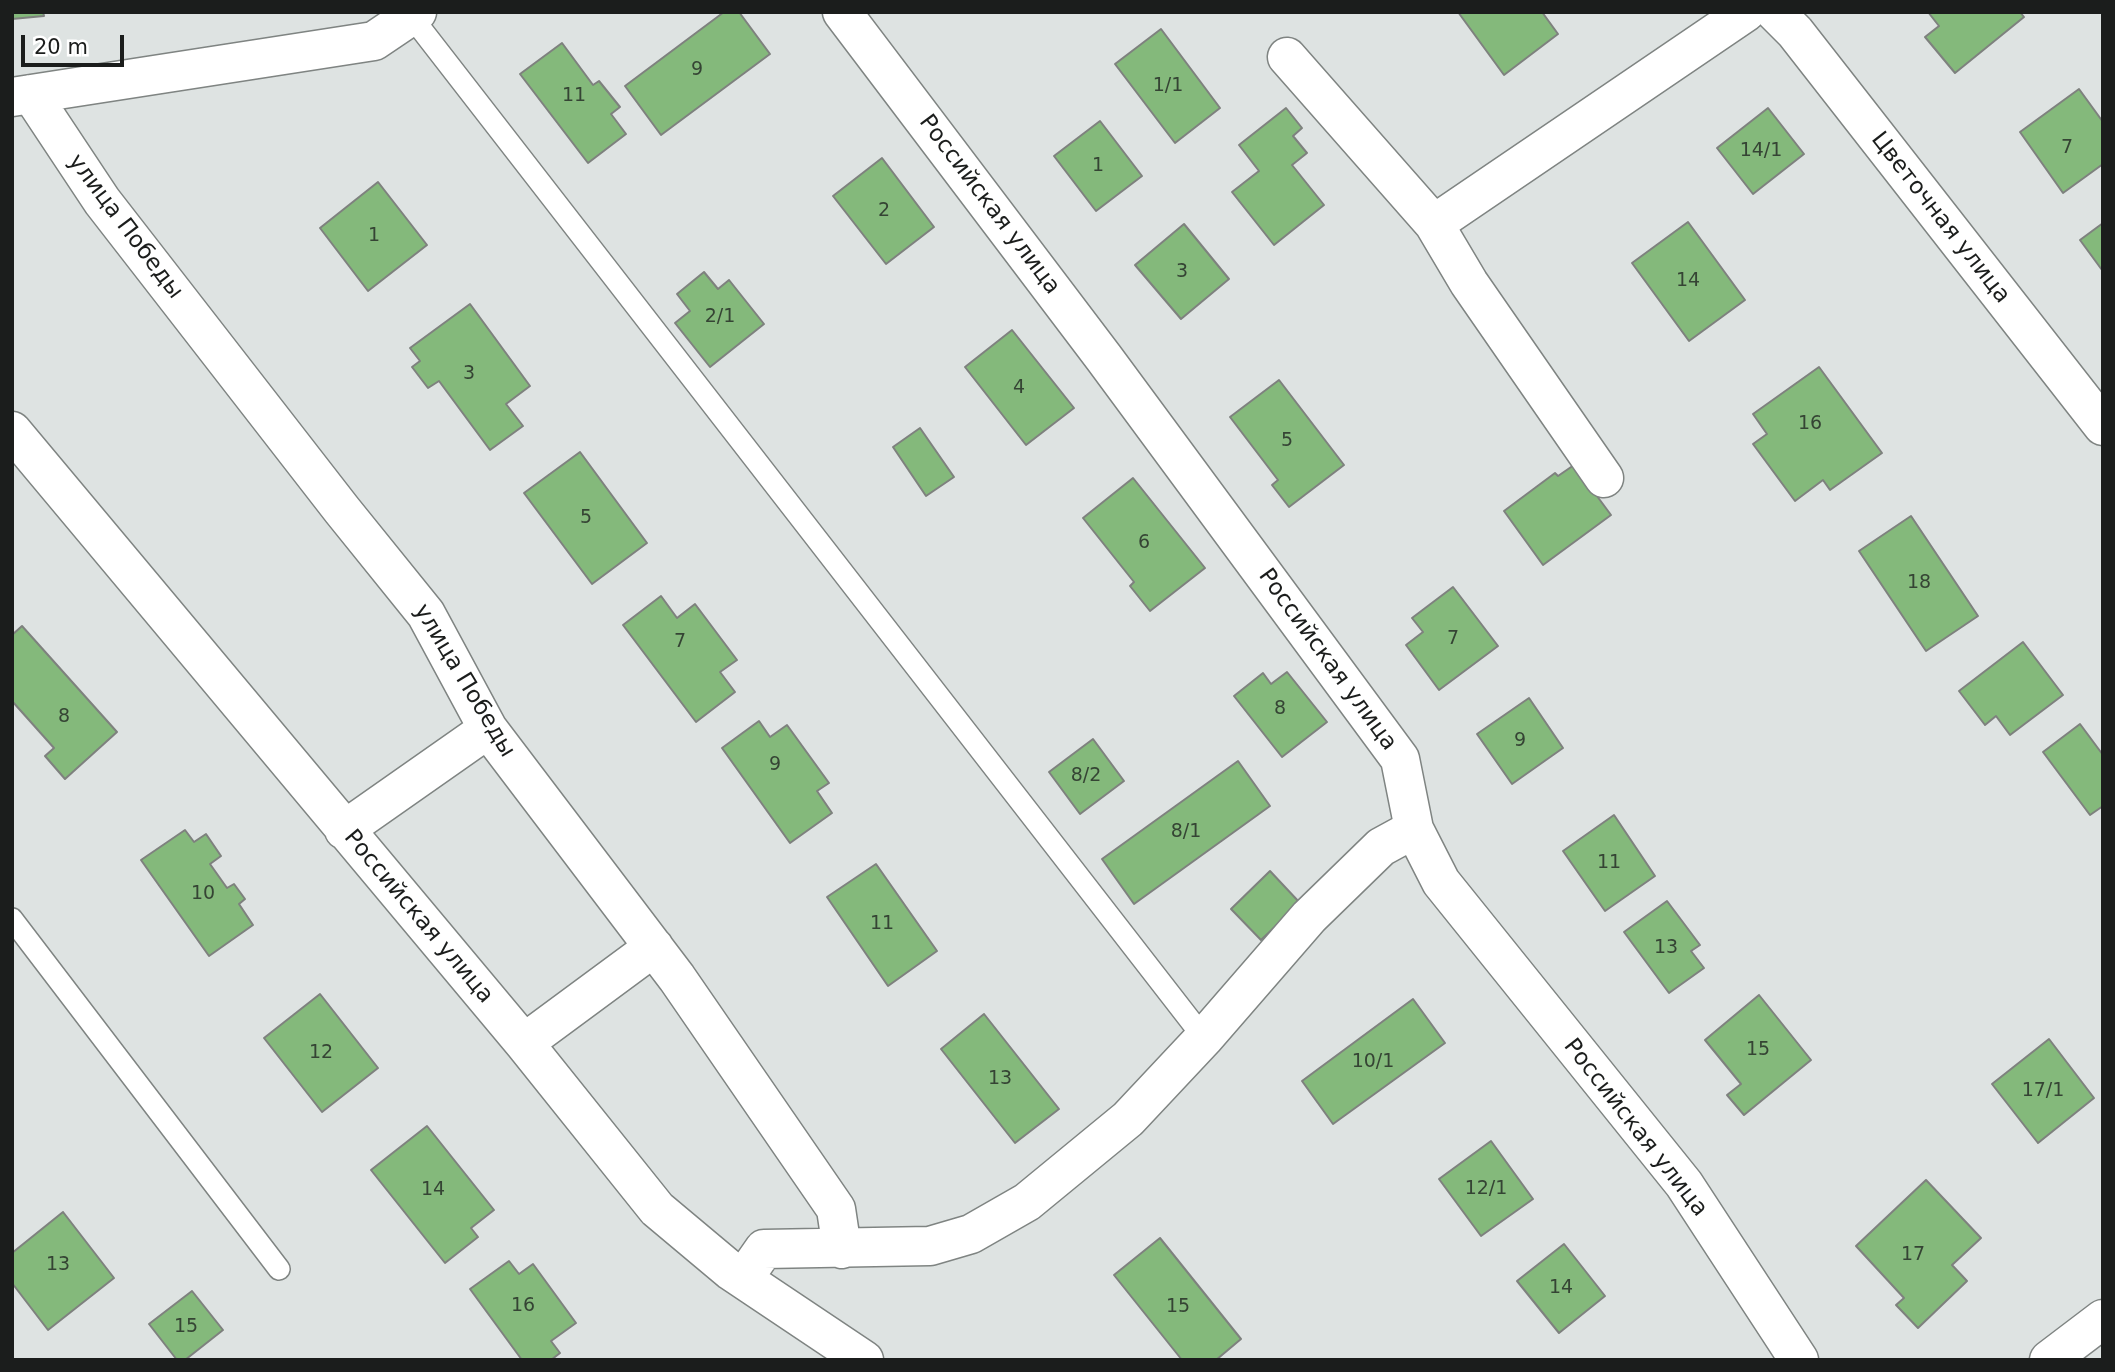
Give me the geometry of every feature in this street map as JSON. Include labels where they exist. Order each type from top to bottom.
[{"type":"street","name":"Российская улица","points":[[842,12],[1104,358],[1400,759],[1414,829],[1441,882],[1684,1184],[1799,1360]]},
{"type":"street","points":[[1434,224],[1746,12]]},
{"type":"street","points":[[22,96],[374,41],[414,14]]},
{"type":"street","name":"Цветочная улица","points":[[1796,19],[2103,426]]},
{"type":"street","points":[[1287,57],[1434,224],[1469,283],[1604,478]]},
{"type":"street","name":"улица Победы","points":[[22,96],[342,510],[426,614],[488,729],[654,947],[836,1209],[842,1249]]},
{"type":"street","name":"Российская улица","points":[[12,431],[524,1043],[657,1209],[743,1279],[860,1359]]},
{"type":"street","points":[[344,830],[488,729]]},
{"type":"street","points":[[743,1279],[764,1249],[930,1246],[971,1234],[1027,1202],[1128,1119],[1204,1038],[1309,917],[1381,847],[1414,829]]},
{"type":"street","points":[[524,1043],[654,947]]},
{"type":"street","points":[[2049,1360],[2103,1319]]},
{"type":"lane","points":[[414,14],[1204,1038]]},
{"type":"lane","points":[[12,919],[279,1269]]},
{"type":"building","points":[[12,12],[43,12],[44,16],[12,19]]},
{"type":"building","points":[[724,12],[739,12],[770,54],[661,135],[625,86]]},
{"type":"building","points":[[1458,12],[1542,12],[1558,34],[1504,75]]},
{"type":"building","points":[[1928,12],[2020,12],[2024,17],[1955,73],[1925,37],[1939,26]]},
{"type":"building","points":[[1161,29],[1220,108],[1175,143],[1115,64]]},
{"type":"building","points":[[562,43],[593,85],[599,81],[620,107],[611,114],[626,134],[588,163],[520,74]]},
{"type":"building","points":[[2079,89],[2103,122],[2103,164],[2063,193],[2020,132]]},
{"type":"building","points":[[1286,108],[1302,128],[1293,136],[1307,153],[1292,165],[1324,205],[1274,245],[1232,192],[1259,171],[1239,145]]},
{"type":"building","points":[[1768,108],[1804,154],[1753,194],[1717,148]]},
{"type":"building","points":[[1100,121],[1142,176],[1096,211],[1054,156]]},
{"type":"building","points":[[882,158],[934,227],[886,264],[833,196]]},
{"type":"building","points":[[378,182],[427,245],[368,291],[320,228]]},
{"type":"building","points":[[1688,222],[1745,300],[1689,341],[1632,263]]},
{"type":"building","points":[[2103,223],[2103,270],[2102,270],[2080,240]]},
{"type":"building","points":[[1184,224],[1229,279],[1181,319],[1135,265]]},
{"type":"building","points":[[704,272],[718,289],[729,280],[764,324],[710,367],[675,323],[690,311],[677,294]]},
{"type":"building","points":[[470,304],[530,386],[506,404],[523,426],[490,450],[439,381],[428,388],[412,367],[420,361],[410,348]]},
{"type":"building","points":[[1012,330],[1074,408],[1026,445],[965,367]]},
{"type":"building","points":[[1819,367],[1882,453],[1830,490],[1823,480],[1795,501],[1753,444],[1767,434],[1753,414]]},
{"type":"building","points":[[1279,380],[1344,465],[1289,507],[1272,485],[1278,480],[1230,417]]},
{"type":"building","points":[[920,428],[954,477],[926,496],[893,447]]},
{"type":"building","points":[[580,452],[647,543],[592,584],[524,493]]},
{"type":"building","points":[[1574,465],[1611,515],[1543,565],[1504,511],[1555,473],[1558,476]]},
{"type":"building","points":[[1133,478],[1205,568],[1150,611],[1130,586],[1134,582],[1083,518]]},
{"type":"building","points":[[1911,516],[1978,616],[1926,651],[1859,551]]},
{"type":"building","points":[[1453,587],[1498,646],[1439,690],[1406,645],[1423,632],[1412,618]]},
{"type":"building","points":[[661,596],[677,618],[695,604],[737,660],[720,672],[735,692],[696,722],[623,625]]},
{"type":"building","points":[[22,626],[117,732],[65,779],[45,756],[54,748],[12,701],[12,635]]},
{"type":"building","points":[[2023,642],[2063,695],[2010,735],[1996,716],[1985,725],[1959,691]]},
{"type":"building","points":[[1287,672],[1327,722],[1282,757],[1234,696],[1263,673],[1271,684]]},
{"type":"building","points":[[1529,698],[1563,748],[1512,784],[1477,734]]},
{"type":"building","points":[[759,721],[770,737],[787,725],[829,783],[817,791],[832,813],[790,843],[722,748]]},
{"type":"building","points":[[2080,724],[2103,755],[2103,806],[2090,815],[2043,752]]},
{"type":"building","points":[[1093,739],[1124,781],[1080,814],[1049,772]]},
{"type":"building","points":[[1238,761],[1270,806],[1134,904],[1102,859]]},
{"type":"building","points":[[1614,815],[1655,876],[1605,911],[1563,851]]},
{"type":"building","points":[[185,830],[194,842],[206,834],[221,856],[210,864],[227,888],[234,884],[245,899],[239,904],[253,925],[209,956],[141,860]]},
{"type":"building","points":[[876,864],[937,951],[888,986],[827,897]]},
{"type":"building","points":[[1270,871],[1300,903],[1261,940],[1231,909]]},
{"type":"building","points":[[1667,901],[1700,945],[1691,951],[1704,968],[1669,993],[1624,932]]},
{"type":"building","points":[[320,994],[378,1068],[322,1112],[264,1038]]},
{"type":"building","points":[[1759,995],[1811,1060],[1744,1115],[1727,1095],[1741,1084],[1705,1040]]},
{"type":"building","points":[[1413,999],[1445,1043],[1333,1124],[1302,1081]]},
{"type":"building","points":[[984,1014],[1059,1109],[1015,1143],[941,1049]]},
{"type":"building","points":[[2049,1039],[2094,1098],[2038,1143],[1992,1084]]},
{"type":"building","points":[[427,1126],[494,1210],[471,1228],[478,1237],[445,1263],[371,1170]]},
{"type":"building","points":[[1491,1141],[1533,1199],[1481,1236],[1439,1179]]},
{"type":"building","points":[[1926,1180],[1981,1238],[1952,1265],[1967,1281],[1918,1328],[1896,1305],[1904,1298],[1856,1246]]},
{"type":"building","points":[[63,1212],[114,1278],[48,1330],[12,1283],[12,1253]]},
{"type":"building","points":[[1160,1238],[1241,1339],[1216,1360],[1182,1360],[1114,1275]]},
{"type":"building","points":[[1564,1244],[1605,1296],[1559,1333],[1517,1281]]},
{"type":"building","points":[[509,1261],[519,1274],[533,1264],[576,1323],[551,1341],[560,1353],[551,1360],[522,1360],[470,1289]]},
{"type":"building","points":[[192,1291],[223,1330],[185,1360],[177,1360],[149,1324]]}]
